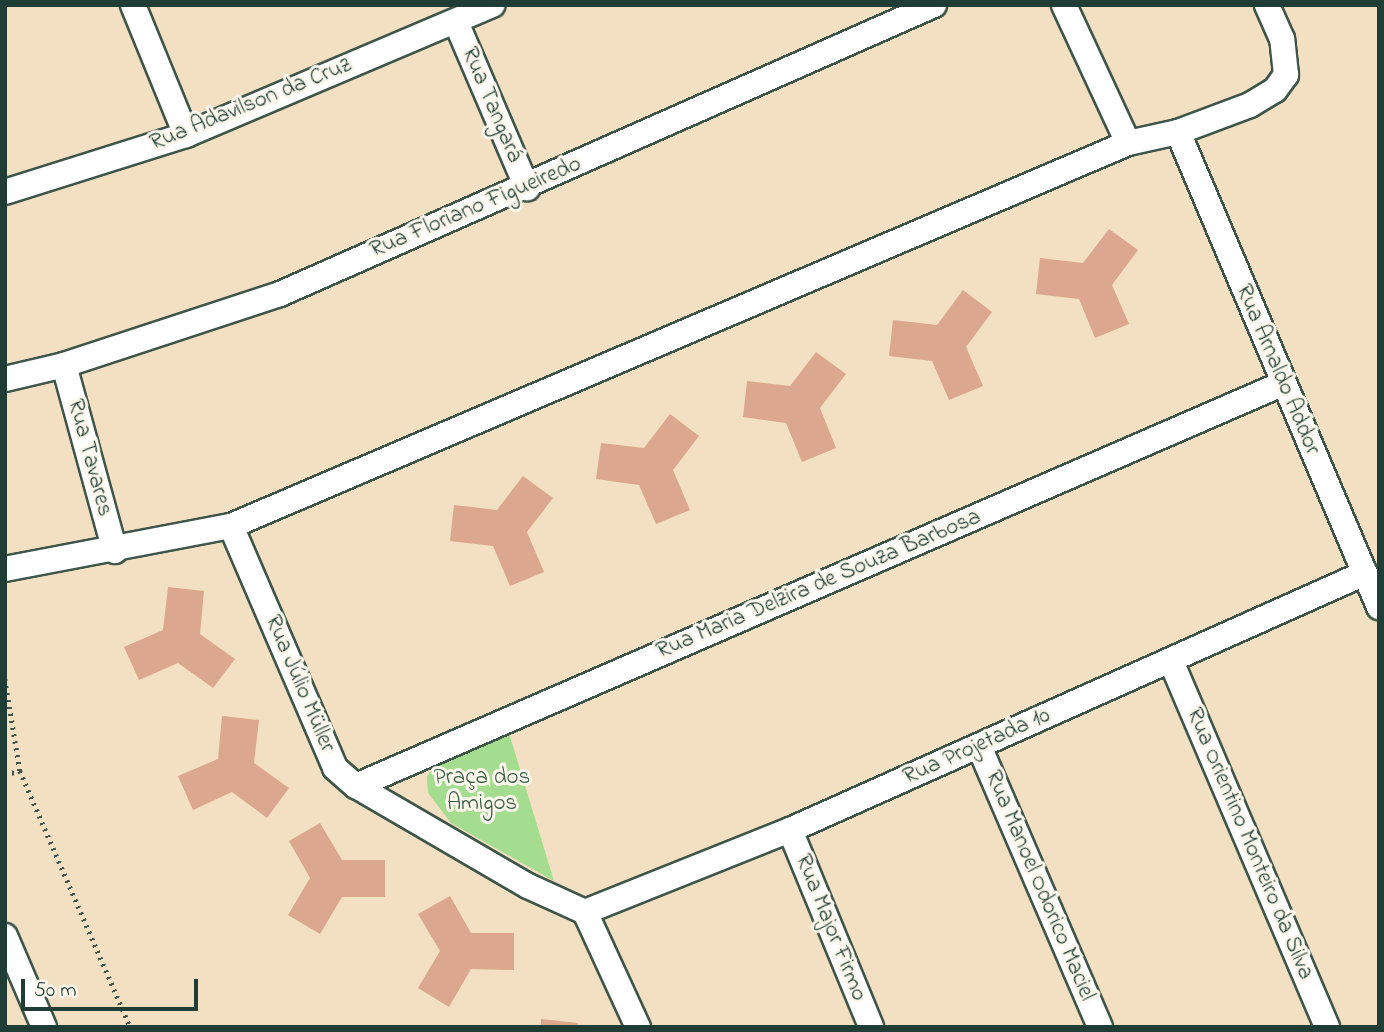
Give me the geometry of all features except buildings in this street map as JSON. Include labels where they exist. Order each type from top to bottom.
[{"type":"street","points":[[133,5],[186,135]]},
{"type":"street","name":"Rua Adavilson da Cruz","points":[[5,192],[186,135],[493,5]]},
{"type":"street","name":"Rua Floriano Figueiredo","points":[[5,379],[64,365],[280,294],[527,188],[934,5]]},
{"type":"street","points":[[1064,5],[1128,143]]},
{"type":"street","points":[[5,569],[115,551],[231,526],[1128,143],[1178,132],[1250,105],[1275,90],[1286,75],[1282,38],[1267,5]]},
{"type":"street","name":"Rua Tangará","points":[[456,22],[527,188]]},
{"type":"street","name":"Rua Arnaldo Addor","points":[[1178,132],[1282,384],[1379,607]]},
{"type":"street","name":"Rua Tavares","points":[[64,365],[115,551]]},
{"type":"street","name":"Rua Maria Delzira de Souza Barbosa","points":[[356,786],[1282,384]]},
{"type":"street","name":"Rua Júlio Müller","points":[[231,526],[335,768],[356,786],[528,886],[585,912]]},
{"type":"street","name":"Rua Projetada 10","points":[[585,912],[790,830],[1365,573]]},
{"type":"street","name":"Rua Orientino Monteiro da Silva","points":[[1171,661],[1327,1027]]},
{"type":"street","name":"Rua Manoel Odorico Maciel","points":[[979,746],[1100,1027]]},
{"type":"street","name":"Rua Major Firmo","points":[[790,830],[871,1027]]},
{"type":"street","points":[[585,912],[638,1027]]},
{"type":"street","points":[[5,936],[44,1027]]},
{"type":"path","points":[[5,679],[20,771],[130,1027]]},
{"type":"path","points":[[5,774],[20,771]]},
{"type":"green space","name":"Praça dos Amigos","points":[[509,733],[554,881],[451,823],[428,793],[427,777],[435,764]]}]
